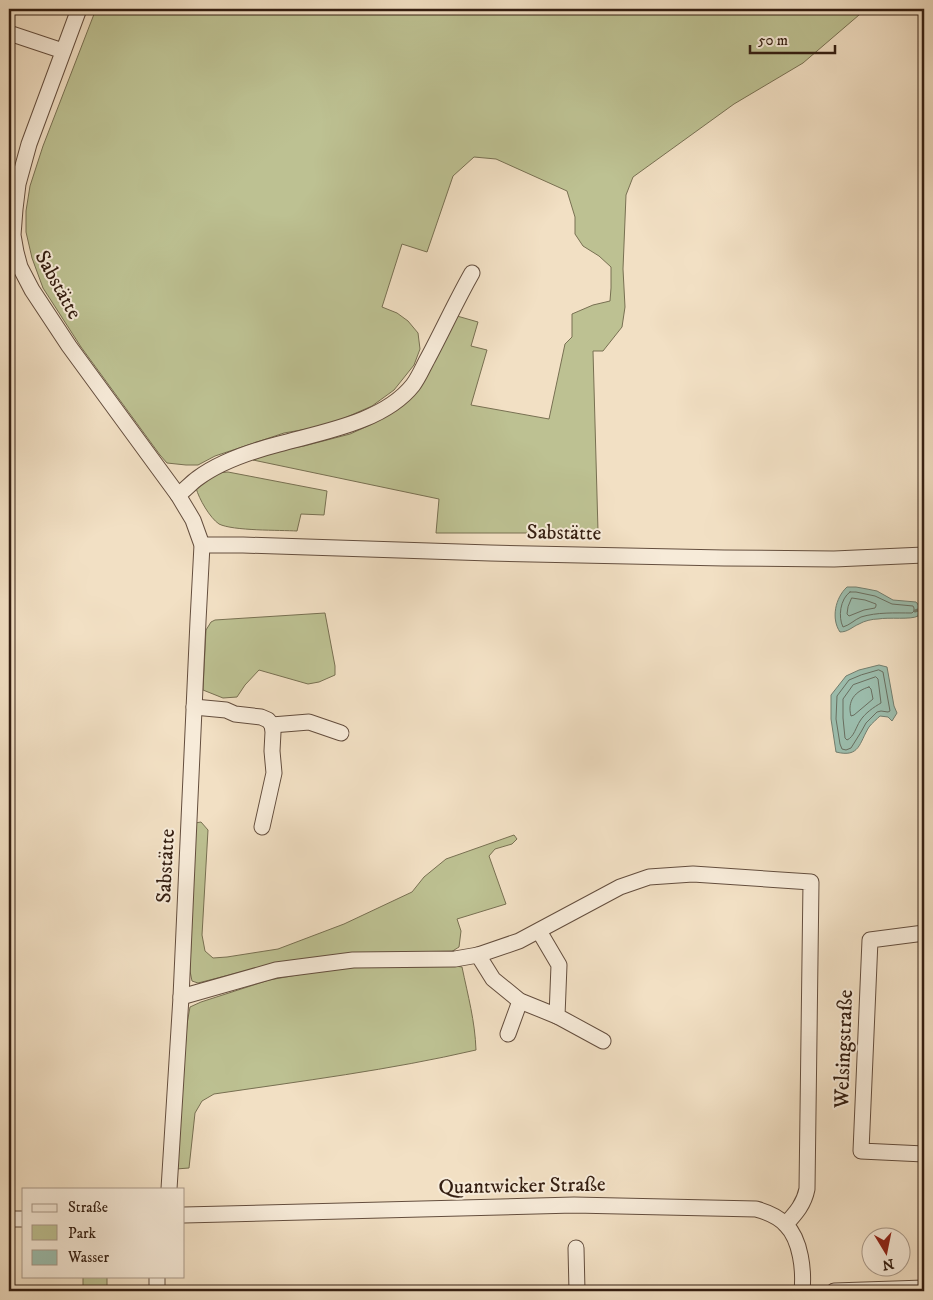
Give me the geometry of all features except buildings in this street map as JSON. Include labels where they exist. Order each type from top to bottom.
[{"type":"street","name":"Sabstätte","points":[[79,9],[29,144],[18,184],[13,235],[20,267],[32,290],[69,346],[178,495],[192,520],[202,545],[181,997],[169,1188]]},
{"type":"street","points":[[9,33],[63,51]]},
{"type":"street","points":[[178,495],[198,478],[222,464],[278,444],[343,426],[394,403],[413,385],[472,273]]},
{"type":"street","name":"Sabstätte","points":[[202,545],[490,553],[834,559],[924,556]]},
{"type":"street","points":[[194,707],[226,710],[234,714],[261,717],[268,720],[272,725],[274,773],[262,827]]},
{"type":"street","points":[[272,725],[309,722],[341,733]]},
{"type":"street","points":[[181,997],[276,970],[353,960],[455,959],[478,955],[520,941],[620,887],[650,876],[693,874],[811,882],[807,1189],[802,1204],[796,1214],[786,1224],[792,1232],[799,1252],[802,1266],[802,1291]]},
{"type":"street","points":[[539,931],[559,966],[557,1016]]},
{"type":"street","name":"Welsingstraße","points":[[924,933],[870,940],[861,1151],[924,1154]]},
{"type":"street","points":[[478,955],[493,979],[520,1001],[557,1016],[603,1041]]},
{"type":"street","points":[[508,1034],[520,1001]]},
{"type":"street","name":"Quantwicker Straße","points":[[185,1215],[574,1205],[756,1210],[769,1212],[786,1224]]},
{"type":"street","points":[[9,1219],[22,1219]]},
{"type":"street","points":[[576,1248],[577,1291]]},
{"type":"street","points":[[157,1278],[157,1291]]},
{"type":"street","points":[[834,1291],[924,1288]]},
{"type":"green space","points":[[96,9],[866,9],[803,63],[734,104],[633,177],[626,195],[623,269],[625,307],[622,327],[603,351],[593,351],[598,531],[575,533],[436,533],[439,499],[253,460],[276,451],[350,434],[400,408],[425,374],[457,316],[478,322],[471,346],[487,350],[471,405],[549,419],[565,344],[572,337],[572,314],[593,305],[610,301],[611,267],[599,256],[583,246],[575,234],[575,217],[567,191],[496,159],[474,157],[453,176],[427,252],[402,244],[382,307],[397,313],[408,321],[418,333],[420,349],[414,365],[394,390],[372,406],[340,420],[318,427],[284,433],[215,456],[198,465],[167,463],[81,347],[43,288],[32,258],[26,232],[26,211],[30,186],[43,146]]},
{"type":"green space","points":[[228,472],[327,491],[324,515],[301,514],[297,531],[245,529],[219,524],[205,508],[196,488],[217,473]]},
{"type":"green space","points":[[325,613],[335,675],[319,682],[308,684],[259,670],[237,697],[223,698],[203,690],[206,630],[211,622],[215,620]]},
{"type":"green space","points":[[201,822],[208,830],[202,935],[205,951],[213,958],[278,949],[344,924],[412,892],[424,877],[446,859],[514,835],[517,839],[512,844],[495,849],[489,856],[506,904],[457,919],[461,931],[459,947],[451,952],[276,963],[198,983],[192,981],[190,971],[195,823]]},
{"type":"green space","points":[[444,964],[462,967],[473,1019],[476,1050],[379,1069],[214,1094],[202,1101],[195,1113],[189,1168],[176,1169],[187,1024],[190,1007],[269,980],[325,970],[362,965]]},
{"type":"green space","points":[[83,1278],[107,1278],[107,1291],[83,1291]]},
{"type":"water","points":[[847,587],[877,591],[893,600],[916,602],[920,607],[918,616],[871,620],[840,632],[835,615],[837,603]]},
{"type":"water","points":[[879,665],[887,667],[897,713],[892,721],[888,717],[880,716],[869,727],[858,748],[854,751],[850,753],[836,752],[831,719],[831,695],[846,676],[859,670]]},
{"type":"waterway","points":[[915,611],[924,608]]}]
